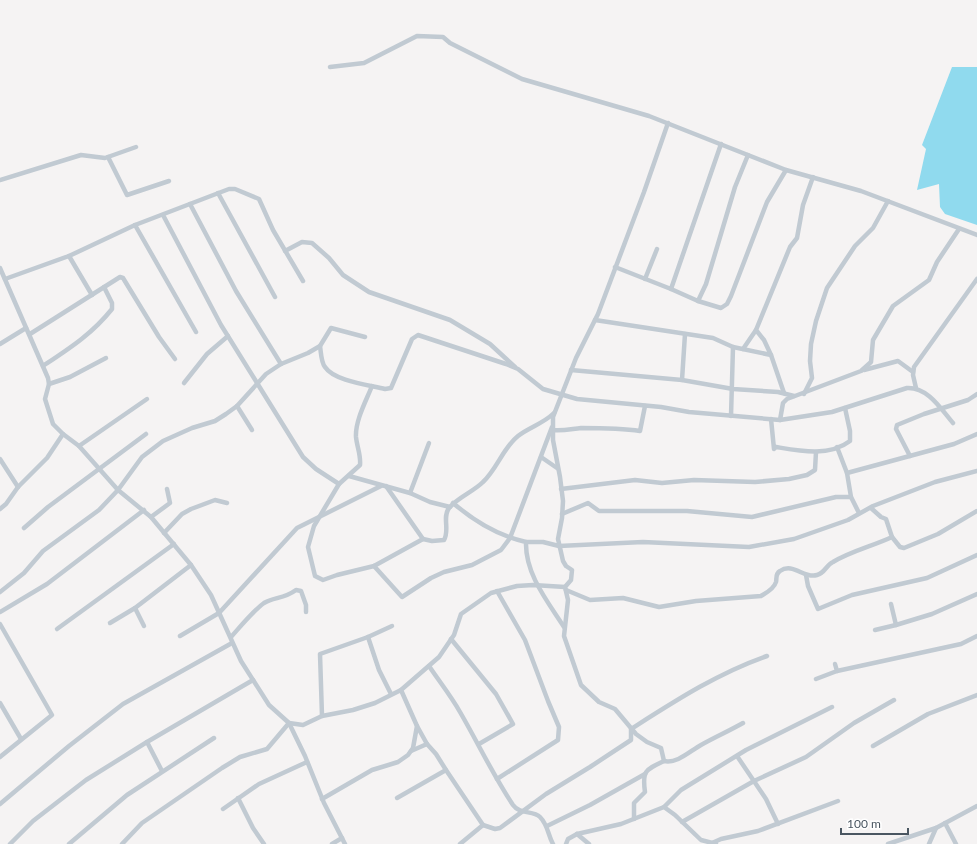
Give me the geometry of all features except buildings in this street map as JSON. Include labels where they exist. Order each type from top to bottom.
[{"type":"street","points":[[330,67],[364,63],[417,36],[441,36],[450,44],[522,79],[624,108],[668,123],[786,170],[888,201],[977,235]]},
{"type":"street","points":[[565,588],[571,580],[572,570],[566,566],[558,539],[562,514],[561,489],[552,440],[554,413],[571,370],[595,320],[668,123]]},
{"type":"street","points":[[671,289],[721,144]]},
{"type":"street","points":[[0,180],[82,155],[101,158],[108,157],[136,147]]},
{"type":"street","points":[[698,301],[706,284],[735,187],[748,155]]},
{"type":"street","points":[[108,157],[127,195],[170,181]]},
{"type":"street","points":[[615,267],[698,301],[721,308],[726,304],[731,296],[767,202],[786,170]]},
{"type":"street","points":[[743,349],[756,330],[790,248],[797,238],[803,205],[813,177]]},
{"type":"street","points":[[6,279],[69,256],[135,225],[225,190],[235,189],[257,198],[285,251],[303,281]]},
{"type":"street","points":[[218,193],[275,296]]},
{"type":"street","points":[[804,394],[812,378],[810,362],[811,344],[816,321],[827,288],[855,246],[873,228],[888,201]]},
{"type":"street","points":[[190,204],[236,291],[281,364]]},
{"type":"street","points":[[163,215],[207,301],[303,457],[316,469],[339,484]]},
{"type":"street","points":[[135,225],[196,332]]},
{"type":"street","points":[[861,371],[871,362],[873,340],[893,306],[929,280],[937,262],[959,229]]},
{"type":"street","points":[[285,251],[302,242],[312,243],[329,258],[343,275],[369,292],[450,320],[490,344],[539,386],[562,395],[595,402],[780,420],[819,415],[907,388],[916,388],[925,392],[953,423]]},
{"type":"street","points":[[645,279],[657,249]]},
{"type":"street","points":[[69,256],[92,295]]},
{"type":"street","points":[[0,268],[43,366],[49,384],[45,395],[45,404],[54,424],[63,434],[79,446],[118,490],[151,517],[191,565],[211,595],[241,661],[269,705],[289,723],[322,799],[346,844]]},
{"type":"street","points":[[30,334],[117,278],[123,278],[159,337],[176,359]]},
{"type":"street","points":[[916,388],[913,372],[916,362],[977,279]]},
{"type":"street","points":[[43,366],[83,340],[98,327],[112,309],[112,303],[104,287]]},
{"type":"street","points":[[595,320],[713,338],[733,347],[771,355]]},
{"type":"street","points":[[0,344],[26,328]]},
{"type":"street","points":[[0,592],[24,573],[43,551],[99,510],[118,490],[142,457],[163,441],[192,428],[216,420],[237,406],[257,382],[281,364],[308,353],[320,346],[331,328],[365,337]]},
{"type":"street","points":[[756,330],[764,340],[771,355],[784,393]]},
{"type":"street","points":[[682,380],[685,334]]},
{"type":"street","points":[[320,346],[324,366],[330,373],[337,377],[385,389],[391,388],[412,339],[418,335],[474,352],[518,369]]},
{"type":"street","points":[[184,383],[208,354],[228,336]]},
{"type":"street","points":[[731,416],[733,389],[733,347]]},
{"type":"street","points":[[49,384],[70,377],[106,358]]},
{"type":"street","points":[[780,420],[783,403],[787,399],[804,394],[861,371],[898,360],[913,372]]},
{"type":"street","points":[[571,370],[682,380],[733,389],[784,393],[794,396]]},
{"type":"street","points":[[372,386],[359,422],[356,437],[359,447],[360,465],[339,484],[318,517],[308,547],[313,571],[319,579],[323,580],[374,566],[423,539]]},
{"type":"street","points":[[910,456],[896,429],[897,425],[968,400],[977,394]]},
{"type":"street","points":[[79,446],[147,399]]},
{"type":"street","points":[[237,406],[252,430]]},
{"type":"street","points":[[553,430],[564,431],[580,428],[640,431],[644,406]]},
{"type":"street","points":[[772,419],[774,449],[776,447],[816,452],[837,447],[850,441],[850,431],[845,408]]},
{"type":"street","points":[[384,486],[423,539],[432,541],[444,540],[447,535],[446,513],[451,505],[483,482],[515,438],[545,422],[554,413]]},
{"type":"street","points":[[374,566],[402,597],[438,575],[472,565],[501,550],[510,538],[553,424]]},
{"type":"street","points":[[0,509],[6,504],[18,487],[47,458],[63,434]]},
{"type":"street","points":[[24,528],[48,507],[146,434]]},
{"type":"street","points":[[848,473],[954,444],[977,434]]},
{"type":"street","points":[[410,493],[429,443]]},
{"type":"street","points":[[837,447],[848,473],[851,497],[859,513]]},
{"type":"street","points":[[561,489],[635,480],[662,483],[694,480],[755,482],[789,479],[807,475],[815,470],[816,452]]},
{"type":"street","points":[[541,457],[558,468]]},
{"type":"street","points":[[0,461],[18,487]]},
{"type":"street","points":[[349,476],[410,493],[430,502],[451,505],[472,519],[510,538],[526,542],[543,542],[559,546],[643,542],[749,547],[794,539],[848,520],[859,513],[935,482],[977,471]]},
{"type":"street","points":[[180,636],[219,613],[292,532],[307,521],[384,486]]},
{"type":"street","points":[[151,517],[170,503],[167,489]]},
{"type":"street","points":[[562,514],[588,503],[599,511],[687,511],[752,517],[836,497],[851,497]]},
{"type":"street","points":[[164,533],[182,514],[191,509],[215,500],[226,503]]},
{"type":"street","points":[[871,508],[881,517],[886,518],[892,537],[900,547],[904,548],[938,534],[977,511]]},
{"type":"street","points":[[0,612],[46,584],[144,510]]},
{"type":"street","points":[[289,723],[302,725],[322,716],[375,703],[390,694],[401,690],[439,657],[451,639],[462,614],[487,596],[497,591],[517,586],[538,585],[565,588],[590,600],[623,598],[658,606],[696,601],[760,596],[770,591],[776,582],[776,575],[779,571],[790,568],[806,575],[818,575],[823,573],[833,561],[892,537]]},
{"type":"street","points":[[526,542],[526,551],[534,579],[564,628]]},
{"type":"street","points":[[58,628],[174,544]]},
{"type":"street","points":[[806,575],[808,586],[819,611],[852,595],[927,578],[977,555]]},
{"type":"street","points":[[110,623],[122,618],[191,565]]},
{"type":"street","points":[[565,588],[568,600],[564,628],[565,641],[581,685],[599,702],[615,709],[632,729],[647,742],[660,748],[664,761]]},
{"type":"street","points":[[231,637],[265,603],[274,599],[283,598],[296,590],[301,591],[304,596],[306,612]]},
{"type":"street","points":[[497,591],[525,640],[560,732],[558,740],[497,779]]},
{"type":"street","points":[[875,630],[932,614],[977,594]]},
{"type":"street","points":[[891,604],[896,625]]},
{"type":"street","points":[[135,608],[144,626]]},
{"type":"street","points":[[0,624],[52,713],[51,716],[0,757]]},
{"type":"street","points":[[322,716],[320,654],[368,637],[392,626]]},
{"type":"street","points":[[816,679],[837,671],[961,644],[977,636]]},
{"type":"street","points":[[368,637],[379,670],[390,694]]},
{"type":"street","points":[[451,639],[496,694],[513,724],[479,744]]},
{"type":"street","points":[[0,804],[69,746],[124,704],[232,643]]},
{"type":"street","points":[[632,729],[691,691],[748,662],[767,656]]},
{"type":"street","points":[[835,664],[837,671]]},
{"type":"street","points":[[429,666],[459,710],[479,744],[489,767],[515,807],[523,812],[539,816],[547,826],[548,836],[553,844]]},
{"type":"street","points":[[10,844],[33,821],[86,780],[147,742],[253,680]]},
{"type":"street","points":[[401,690],[427,744],[436,754],[483,825],[495,829],[500,828],[546,794],[590,768],[631,740],[632,729]]},
{"type":"street","points":[[873,746],[928,714],[977,695]]},
{"type":"street","points":[[682,822],[754,781],[806,757],[854,723],[894,700]]},
{"type":"street","points":[[0,703],[21,739]]},
{"type":"street","points":[[566,844],[568,839],[577,834],[621,824],[664,807],[681,790],[737,756],[780,732],[832,707]]},
{"type":"street","points":[[122,844],[142,823],[222,768],[240,757],[267,749],[289,723]]},
{"type":"street","points":[[634,819],[634,803],[645,792],[642,780],[650,768],[664,761],[668,762],[683,756],[702,744],[743,723]]},
{"type":"street","points":[[322,799],[372,770],[398,762],[408,755],[411,751],[418,726]]},
{"type":"street","points":[[69,844],[127,795],[214,738]]},
{"type":"street","points":[[147,742],[162,771]]},
{"type":"street","points":[[411,751],[427,744]]},
{"type":"street","points":[[737,756],[766,800],[778,824]]},
{"type":"street","points":[[223,809],[259,784],[307,762]]},
{"type":"street","points":[[396,798],[446,770]]},
{"type":"street","points":[[547,826],[590,805],[645,774]]},
{"type":"street","points":[[238,798],[253,828],[264,844]]},
{"type":"street","points":[[664,807],[701,840],[713,844],[778,824],[838,801]]},
{"type":"street","points":[[888,844],[936,828],[977,806]]},
{"type":"street","points":[[945,823],[956,844]]},
{"type":"street","points":[[460,844],[483,825]]},
{"type":"street","points":[[929,844],[936,828]]},
{"type":"street","points":[[577,834],[589,844]]},
{"type":"street","points":[[332,844],[342,838]]},
{"type":"water","points":[[952,67],[977,67],[977,225],[945,214],[940,207],[939,184],[917,190],[926,149],[922,145]]}]
